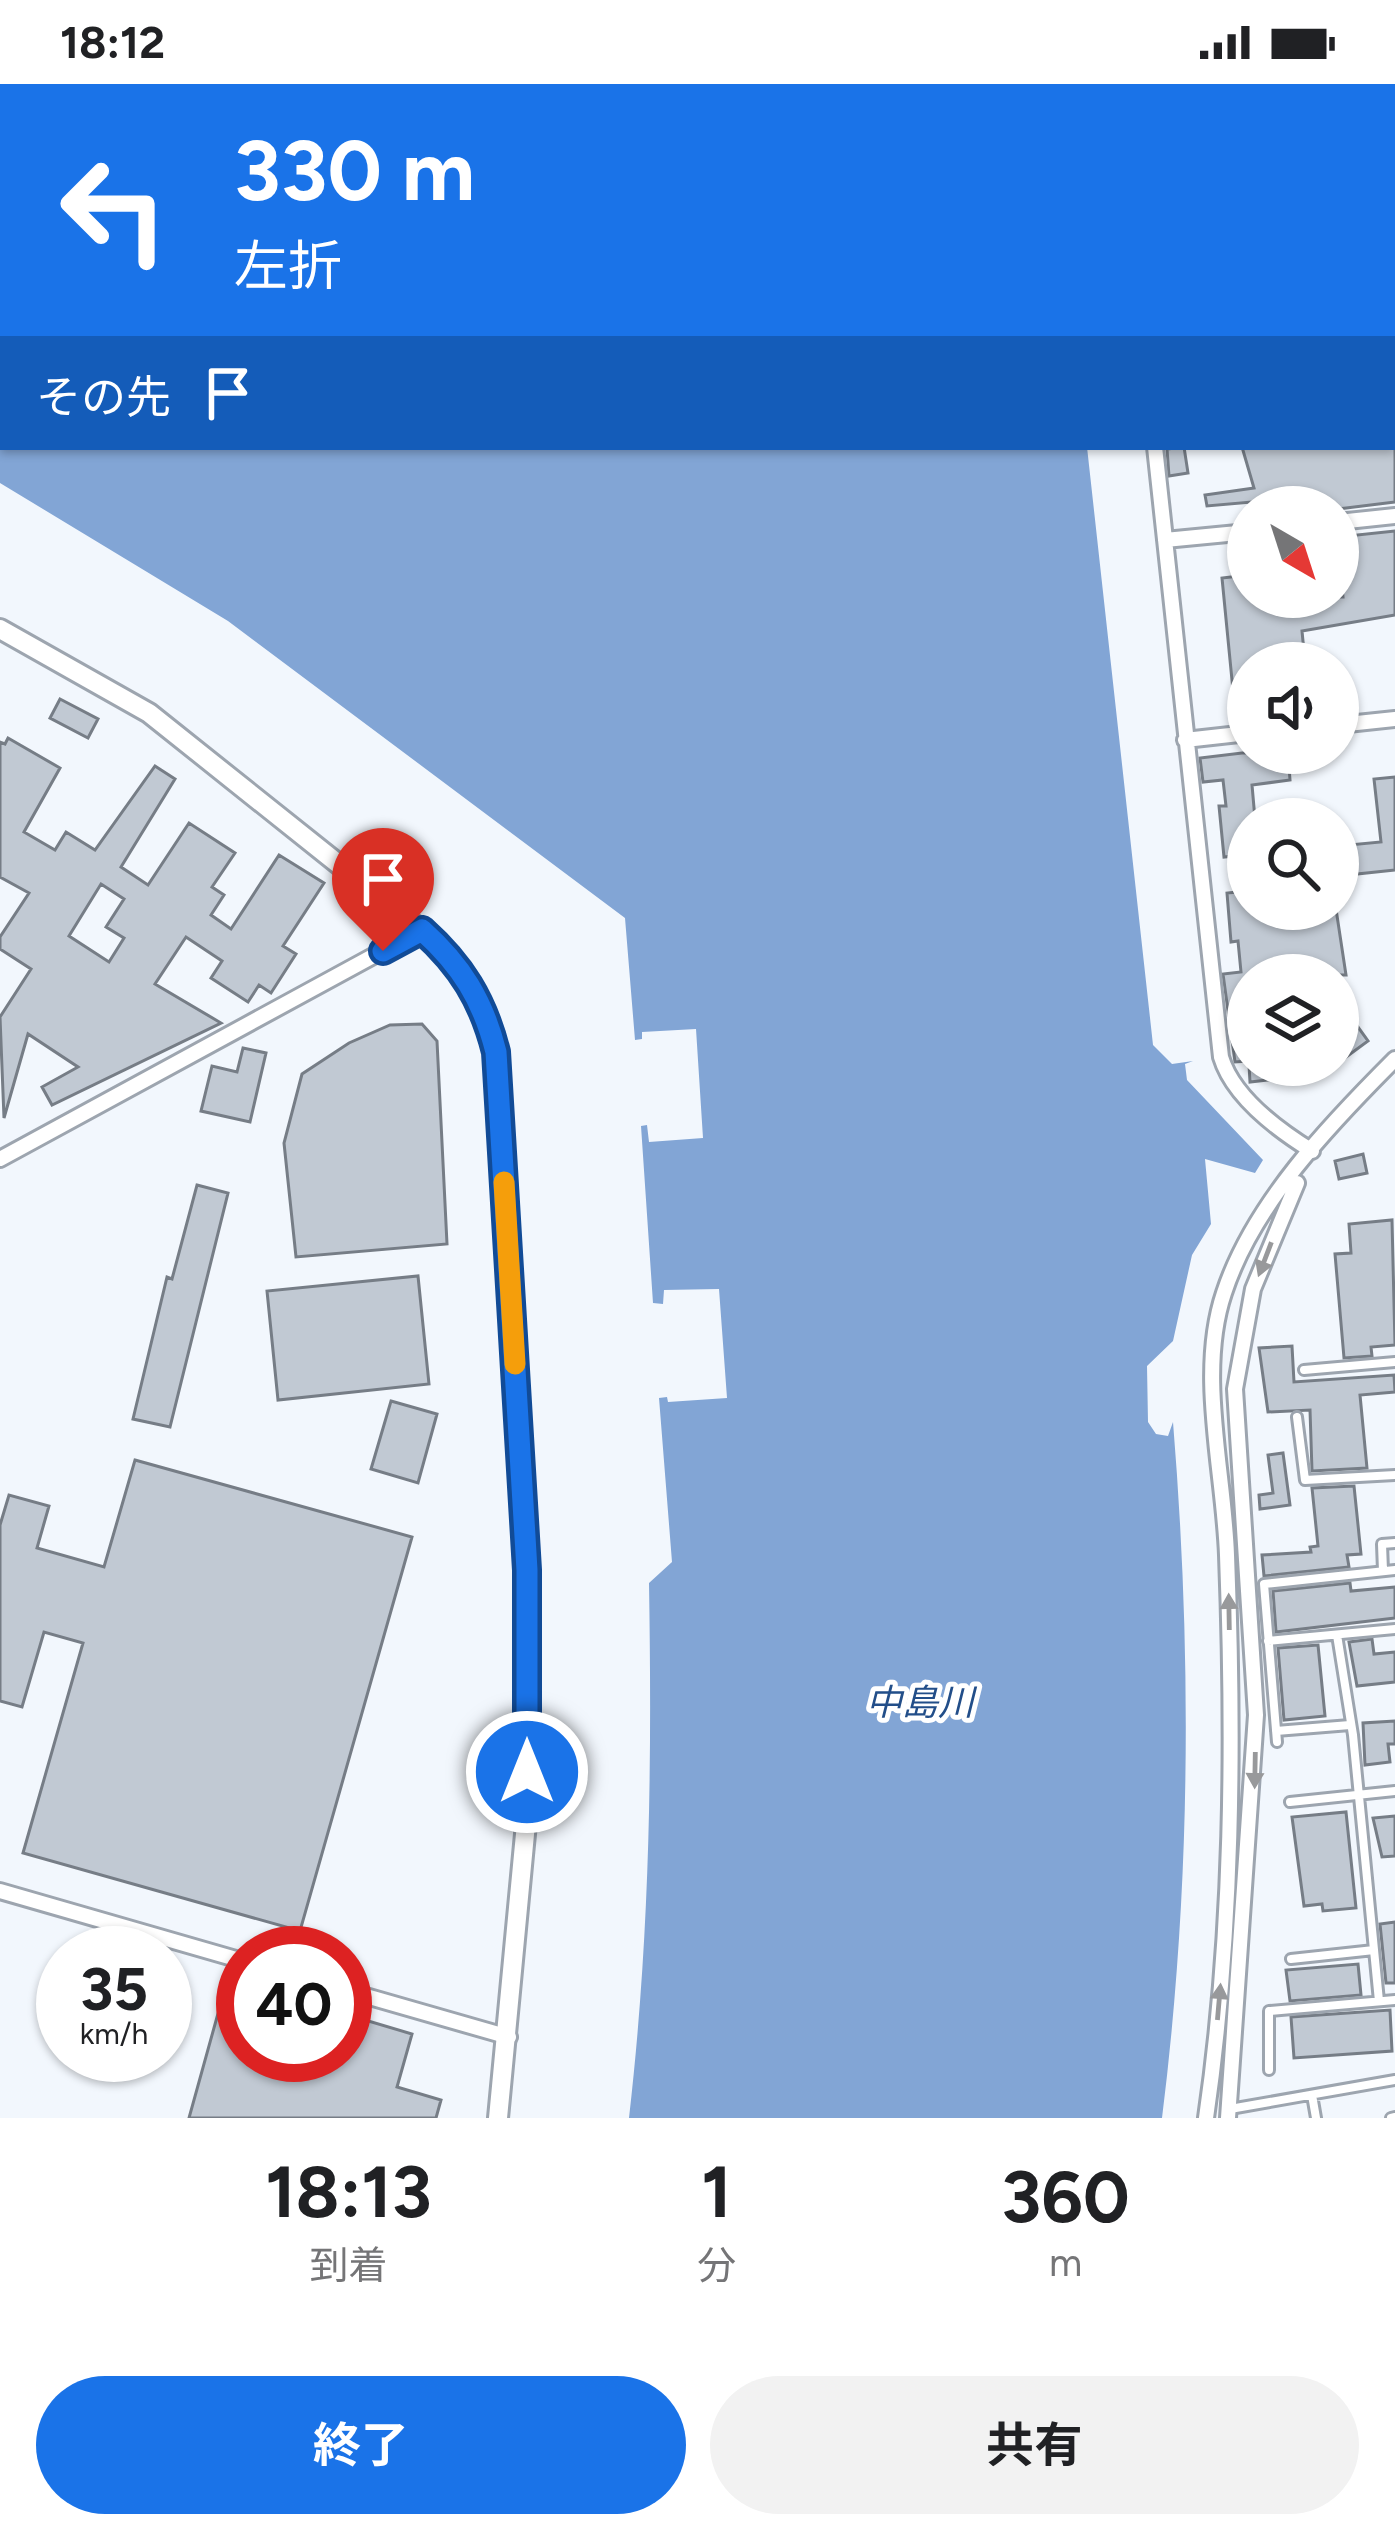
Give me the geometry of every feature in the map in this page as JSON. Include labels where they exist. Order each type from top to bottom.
[{"type":"street","points":[[1155,450],[1224,1068],[1278,1130],[1312,1151]]},
{"type":"street","points":[[1359,520],[1395,516]]},
{"type":"street","points":[[1165,541],[1227,534]]},
{"type":"street","points":[[0,628],[149,713],[422,930],[466,976],[496,1052],[527,1570],[527,1813],[498,2118]]},
{"type":"street","points":[[1359,722],[1395,719]]},
{"type":"street","points":[[1185,740],[1227,736]]},
{"type":"street","points":[[0,1159],[422,930]]},
{"type":"street","points":[[1206,2118],[1225,1934],[1232,1734],[1227,1550],[1212,1347],[1224,1292],[1251,1235],[1312,1151],[1395,1060]]},
{"type":"street","points":[[1229,2114],[1256,1733],[1245,1476],[1235,1389],[1253,1288],[1312,1151]]},
{"type":"street","points":[[0,1891],[216,1953]]},
{"type":"street","points":[[372,1998],[508,2037]]},
{"type":"lane","points":[[1304,1370],[1395,1362]]},
{"type":"lane","points":[[1297,1417],[1305,1480],[1395,1475]]},
{"type":"lane","points":[[1383,1571],[1382,1544],[1395,1543]]},
{"type":"lane","points":[[1350,1725],[1277,1737],[1264,1584],[1395,1570]]},
{"type":"lane","points":[[1268,1641],[1395,1629]]},
{"type":"lane","points":[[1337,1635],[1359,1794],[1379,2001]]},
{"type":"lane","points":[[1290,1802],[1395,1791]]},
{"type":"lane","points":[[1291,1959],[1374,1950]]},
{"type":"lane","points":[[1269,2070],[1269,2011],[1395,2000]]},
{"type":"lane","points":[[1229,2114],[1395,2080]]},
{"type":"lane","points":[[1312,2095],[1316,2118]]},
{"type":"water","name":"中島川","points":[[0,450],[1087,450],[1153,1045],[1172,1064],[1193,1061],[1185,1064],[1187,1080],[1263,1160],[1255,1173],[1205,1159],[1211,1224],[1192,1255],[1173,1341],[1147,1366],[1148,1422],[1156,1434],[1168,1436],[1173,1422],[1186,1683],[1179,1944],[1162,2118],[629,2118],[648,1850],[649,1583],[672,1562],[659,1398],[667,1397],[668,1402],[727,1398],[719,1289],[664,1290],[663,1304],[653,1303],[641,1126],[647,1125],[649,1142],[703,1138],[696,1029],[642,1032],[642,1039],[635,1040],[625,918],[228,621],[0,483]]},
{"type":"building","points":[[1167,450],[1184,450],[1188,473],[1169,476]]},
{"type":"building","points":[[1243,450],[1395,450],[1395,502],[1359,506],[1359,486],[1253,486]]},
{"type":"building","points":[[1227,492],[1227,504],[1207,506],[1205,495]]},
{"type":"building","points":[[1395,531],[1395,615],[1302,631],[1303,642],[1228,642],[1222,578],[1227,577],[1227,618],[1359,618],[1359,535]]},
{"type":"building","points":[[60,699],[98,719],[88,738],[50,718]]},
{"type":"building","points":[[8,738],[60,768],[24,832],[55,850],[66,832],[95,850],[155,766],[175,779],[121,867],[148,885],[189,823],[235,853],[212,887],[224,895],[211,915],[231,929],[279,855],[324,883],[283,946],[296,954],[271,993],[259,985],[248,1002],[211,978],[222,961],[186,937],[155,984],[221,1023],[52,1105],[42,1087],[78,1067],[28,1034],[4,1118],[0,1017],[31,969],[0,949],[0,937],[29,893],[0,877],[0,742],[5,744]],"holes":[[[101,884],[124,899],[106,927],[124,938],[109,962],[69,936]]]},
{"type":"building","points":[[1227,755],[1227,774],[1290,774],[1290,780],[1252,785],[1253,798],[1227,798],[1227,857],[1219,806],[1226,806],[1223,780],[1203,782],[1200,758]]},
{"type":"building","points":[[1395,777],[1395,870],[1359,874],[1359,844],[1381,842],[1374,779]]},
{"type":"building","points":[[1230,930],[1339,930],[1343,954],[1239,954],[1238,941],[1231,942]]},
{"type":"building","points":[[422,1024],[437,1041],[447,1244],[296,1257],[284,1143],[302,1074],[349,1043],[390,1025]]},
{"type":"building","points":[[243,1048],[266,1053],[250,1122],[201,1111],[212,1066],[237,1072]]},
{"type":"building","points":[[1363,1154],[1367,1173],[1339,1179],[1335,1161]]},
{"type":"building","points":[[197,1185],[228,1193],[170,1427],[133,1419],[167,1277],[172,1279]]},
{"type":"building","points":[[1392,1220],[1395,1345],[1371,1347],[1372,1356],[1344,1358],[1335,1254],[1351,1253],[1349,1224]]},
{"type":"building","points":[[418,1276],[429,1384],[278,1400],[267,1291]]},
{"type":"building","points":[[1292,1346],[1294,1382],[1394,1375],[1395,1392],[1360,1395],[1367,1468],[1312,1471],[1310,1410],[1268,1412],[1259,1348]]},
{"type":"building","points":[[391,1401],[437,1414],[418,1483],[371,1469]]},
{"type":"building","points":[[1283,1453],[1290,1505],[1260,1509],[1259,1495],[1273,1493],[1268,1455]]},
{"type":"building","points":[[135,1460],[412,1537],[301,1926],[282,1926],[23,1853],[83,1643],[44,1632],[22,1707],[0,1701],[0,1525],[9,1495],[49,1506],[37,1548],[104,1567]]},
{"type":"building","points":[[1354,1486],[1361,1554],[1347,1555],[1349,1567],[1264,1576],[1262,1555],[1311,1552],[1310,1547],[1318,1546],[1312,1488]]},
{"type":"building","points":[[1350,1583],[1351,1591],[1395,1587],[1395,1618],[1276,1632],[1273,1591]]},
{"type":"building","points":[[1372,1639],[1374,1654],[1395,1652],[1395,1682],[1357,1686],[1349,1642]]},
{"type":"building","points":[[1318,1645],[1325,1716],[1284,1720],[1278,1648]]},
{"type":"building","points":[[1395,1721],[1395,1744],[1388,1744],[1390,1762],[1365,1765],[1363,1723]]},
{"type":"building","points":[[1346,1812],[1356,1908],[1323,1911],[1322,1904],[1304,1906],[1292,1817]]},
{"type":"building","points":[[1395,1816],[1395,1856],[1382,1857],[1373,1818]]},
{"type":"building","points":[[1395,1922],[1395,1983],[1386,1983],[1380,1924]]},
{"type":"building","points":[[1358,1964],[1361,1995],[1290,2001],[1286,1970]]},
{"type":"building","points":[[1390,2010],[1392,2051],[1294,2058],[1291,2017]]},
{"type":"building","points":[[216,2021],[216,2082],[372,2082],[372,2022],[412,2034],[397,2087],[441,2100],[436,2118],[189,2118]]},
{"type":"slow traffic","points":[[504,1182],[515,1364]]},
{"type":"route","points":[[383,951],[422,930],[466,976],[490,1026],[496,1052],[527,1570],[527,1772]]}]
